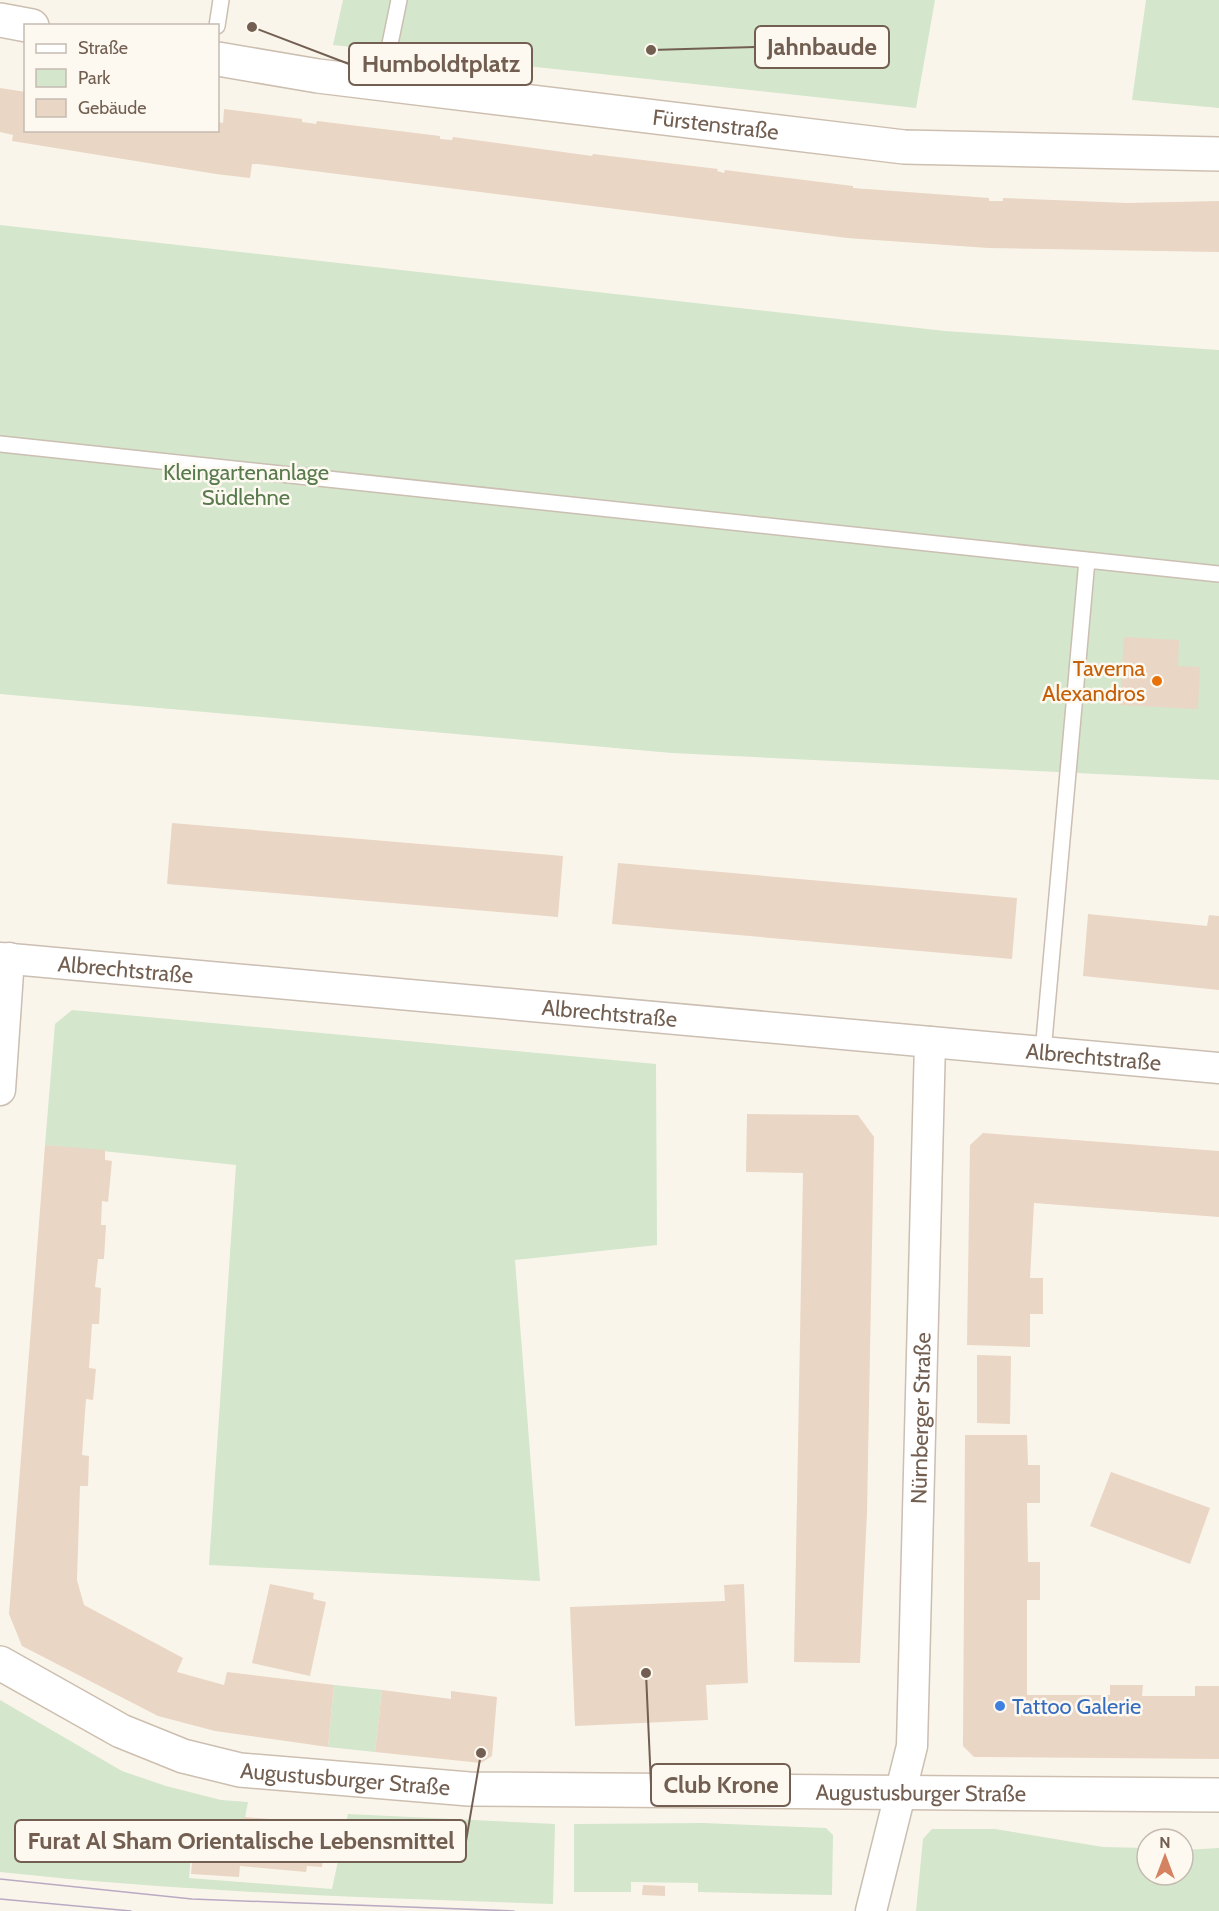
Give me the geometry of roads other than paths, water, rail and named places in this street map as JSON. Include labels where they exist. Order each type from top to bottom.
[{"type":"main road","points":[[0,20],[24,24]]},
{"type":"main road","name":"Fürstenstraße","points":[[219,59],[318,76],[904,147],[1219,154]]},
{"type":"main road","name":"Augustusburger Straße","points":[[0,1663],[121,1731],[183,1756],[240,1770],[470,1789],[1219,1796]]},
{"type":"street","name":"Albrechtstraße","points":[[5,958],[1219,1068]]},
{"type":"street","points":[[0,1090],[5,958]]},
{"type":"street","name":"Nürnberger Straße","points":[[871,1911],[912,1746],[930,1042]]},
{"type":"lane","points":[[217,24],[221,0]]},
{"type":"lane","points":[[382,83],[399,0]]},
{"type":"lane","points":[[0,444],[1219,574]]},
{"type":"lane","points":[[1043,1052],[1087,560]]},
{"type":"tram line","points":[[0,1879],[192,1899],[514,1911]]},
{"type":"tram line","points":[[0,1899],[131,1911]]},
{"type":"place","name":"Humboldtplatz","points":[[252,27]]},
{"type":"place","name":"Jahnbaude","points":[[651,50]]},
{"type":"place","name":"Taverna Alexandros","points":[[1157,681]]},
{"type":"place","name":"Club Krone","points":[[646,1673]]},
{"type":"place","name":"Tattoo Galerie","points":[[1000,1706]]},
{"type":"place","name":"Furat Al Sham Orientalische Lebensmittel","points":[[481,1753]]},
{"type":"park label","name":"Kleingartenanlage Südlehne","points":[[246,485]]}]
